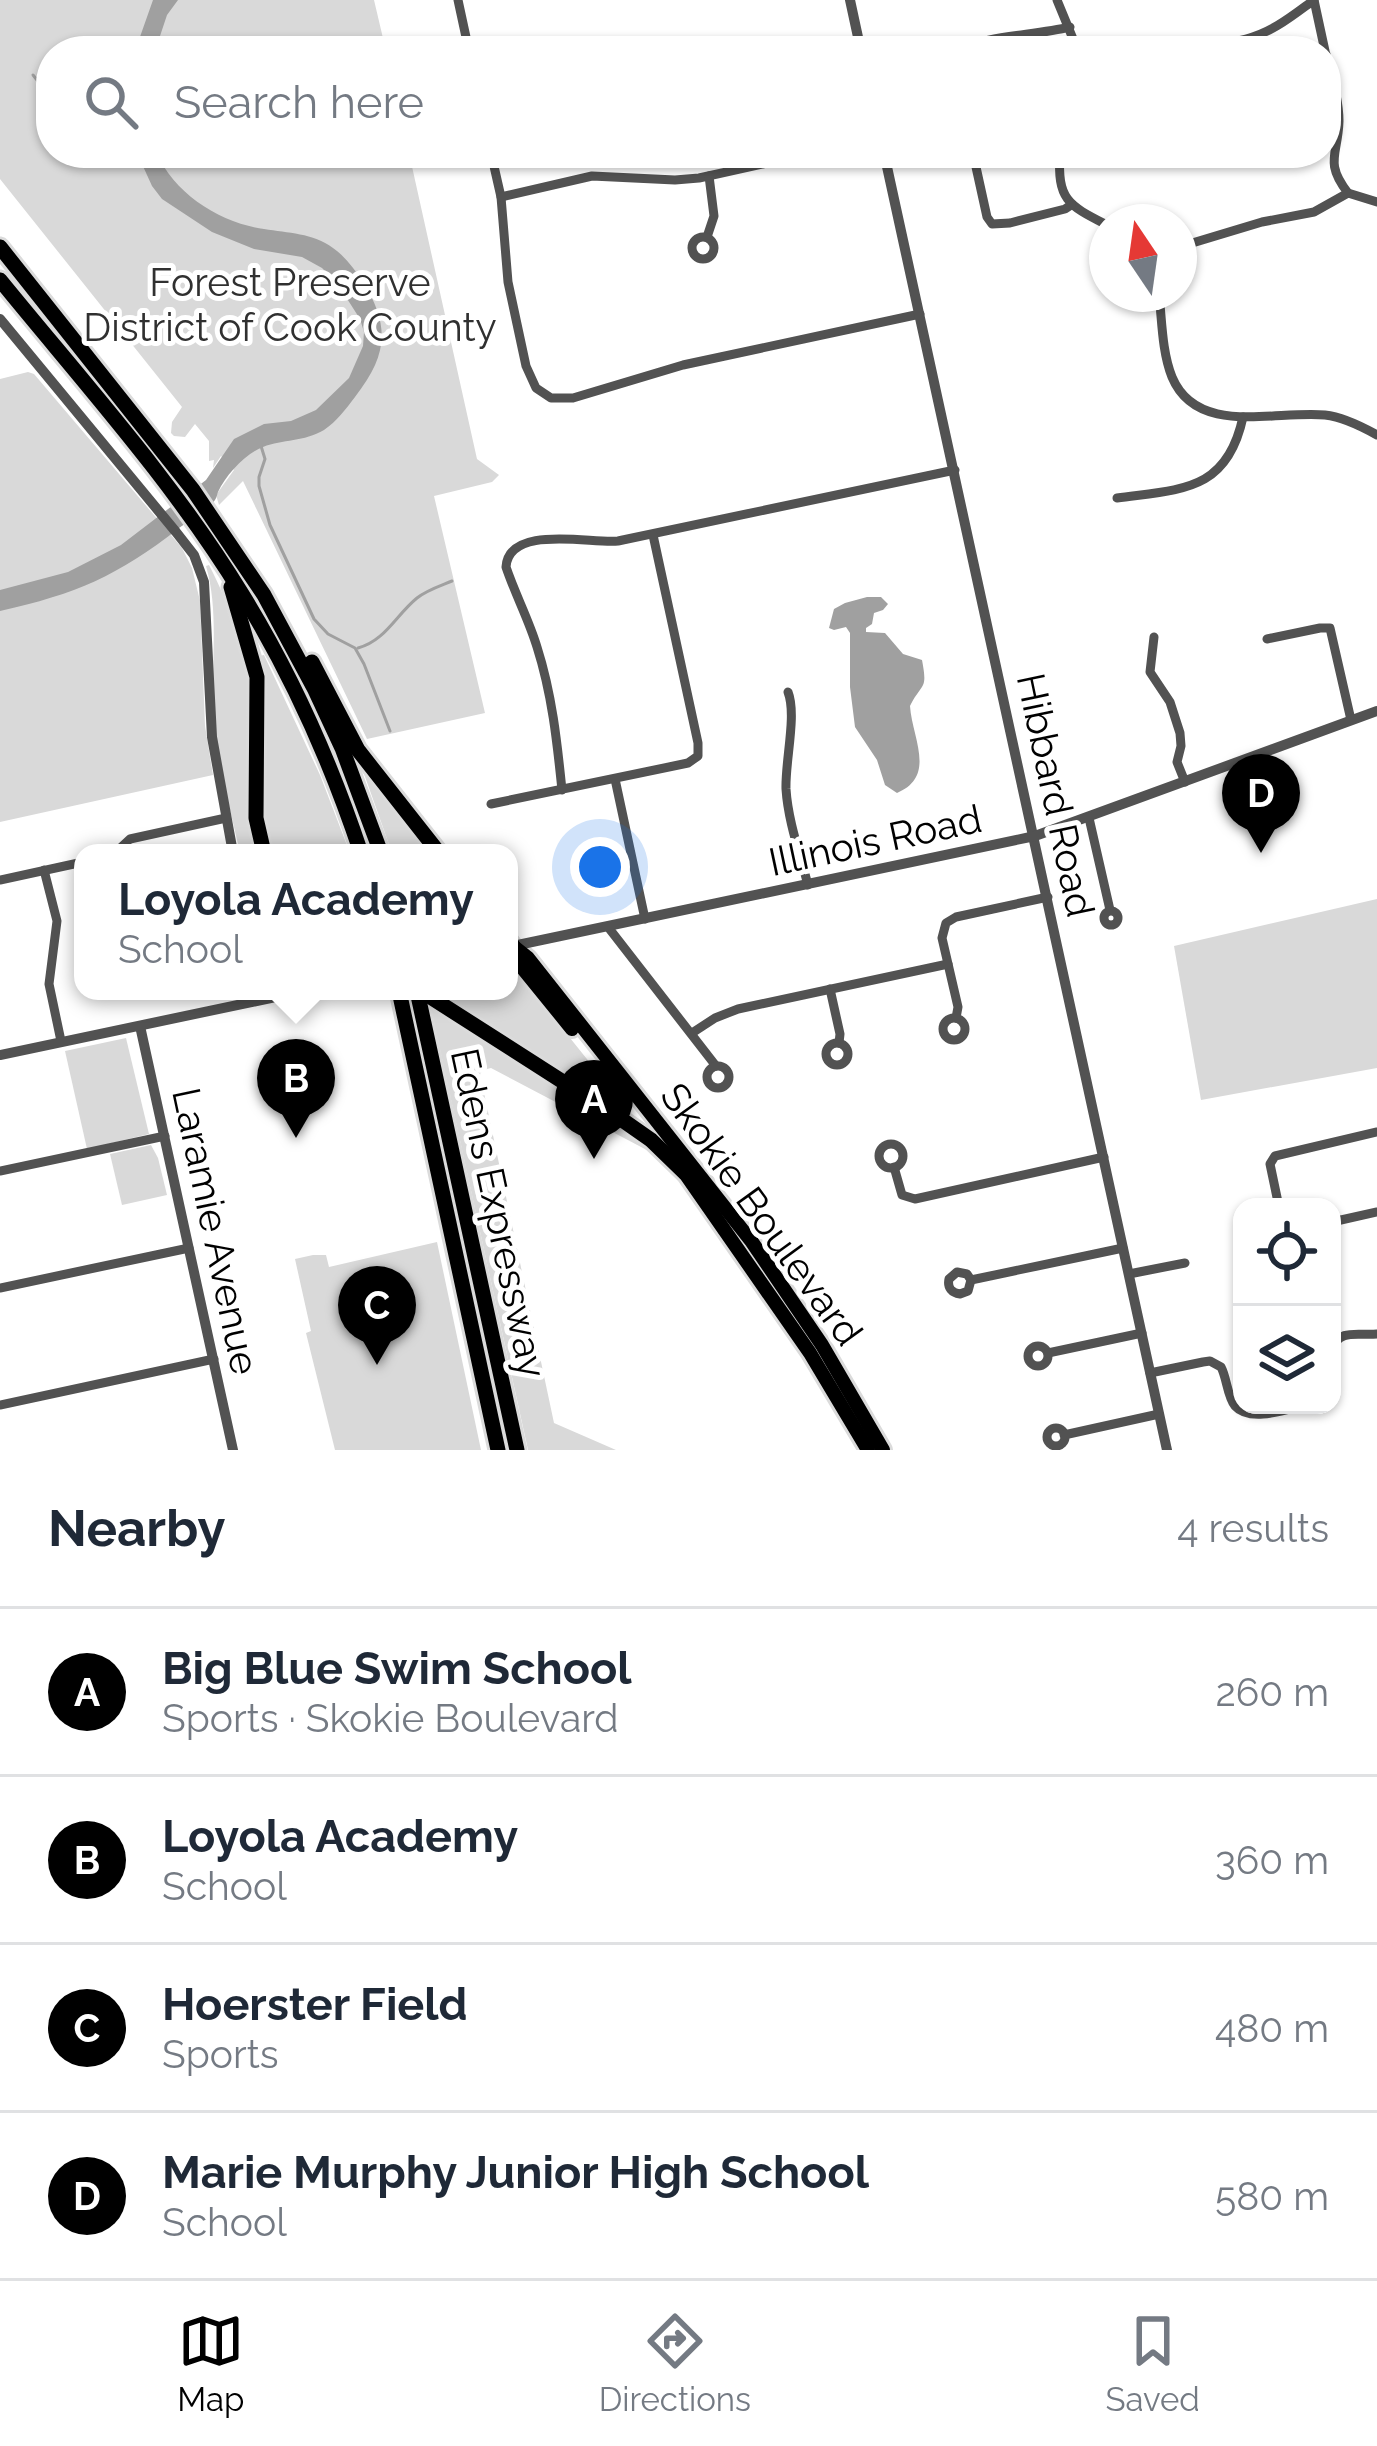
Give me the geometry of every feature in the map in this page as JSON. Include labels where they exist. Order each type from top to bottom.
[{"type":"highway","points":[[0,247],[193,490],[264,595],[333,729],[378,844]]},
{"type":"highway","points":[[0,280],[179,501],[227,572],[308,718],[357,844]]},
{"type":"highway","points":[[227,572],[257,677],[256,818],[262,844]]},
{"type":"highway","points":[[264,595],[281,608],[358,751],[432,844]]},
{"type":"highway","name":"Edens Expressway","points":[[401,1000],[498,1450]]},
{"type":"highway","name":"Edens Expressway","points":[[421,1000],[517,1450]]},
{"type":"highway","points":[[434,1000],[651,1140],[685,1173]]},
{"type":"highway","points":[[596,1103],[617,1102],[623,1088]]},
{"type":"main road","name":"Skokie Boulevard","points":[[518,962],[761,1255],[883,1450]]},
{"type":"main road","name":"Skokie Boulevard","points":[[623,1088],[810,1353],[868,1450]]},
{"type":"street","points":[[458,0],[466,36]]},
{"type":"street","points":[[850,0],[858,36]]},
{"type":"street","points":[[1058,0],[1073,36]]},
{"type":"street","points":[[1255,36],[1283,24],[1314,0],[1322,36]]},
{"type":"street","points":[[1014,36],[1070,27]]},
{"type":"street","points":[[494,168],[508,281],[526,366],[536,388],[551,398],[573,398],[683,365],[920,314]]},
{"type":"street","points":[[501,197],[592,176],[675,180],[745,168]]},
{"type":"street","name":"Hibbard Road","points":[[887,168],[1167,1450]]},
{"type":"street","points":[[976,168],[992,224],[1071,205]]},
{"type":"street","points":[[1061,168],[1062,193],[1071,205],[1089,215]]},
{"type":"street","points":[[1334,168],[1348,193],[1377,202]]},
{"type":"street","points":[[706,237],[714,216],[709,176]]},
{"type":"street","points":[[1197,242],[1314,212],[1348,193]]},
{"type":"street","points":[[1161,312],[1168,364],[1180,391],[1202,408],[1243,417],[1327,416],[1377,435]]},
{"type":"street","points":[[0,319],[194,555],[205,583],[209,718],[231,844]]},
{"type":"street","points":[[1117,498],[1182,490],[1214,475],[1231,454],[1243,417]]},
{"type":"street","points":[[562,790],[550,694],[506,556],[520,546],[556,538],[609,542],[652,535],[955,470]]},
{"type":"street","points":[[490,804],[696,759],[699,752],[652,535]]},
{"type":"street","points":[[1267,639],[1330,628],[1352,721]]},
{"type":"street","points":[[1154,637],[1150,672],[1171,702],[1181,740],[1177,762],[1185,782]]},
{"type":"street","points":[[788,692],[792,710],[786,794],[808,885]]},
{"type":"street","name":"Illinois Road","points":[[518,943],[608,928],[1035,836],[1377,711]]},
{"type":"street","points":[[615,779],[645,920]]},
{"type":"street","points":[[125,844],[226,818]]},
{"type":"street","points":[[1089,818],[1110,910]]},
{"type":"street","points":[[0,880],[74,864]]},
{"type":"street","points":[[44,870],[58,931],[49,984],[61,1042]]},
{"type":"street","points":[[956,1018],[958,1006],[942,933],[946,922],[1048,897]]},
{"type":"street","points":[[608,928],[716,1066]]},
{"type":"street","points":[[692,1033],[738,1009],[948,964]]},
{"type":"street","points":[[830,989],[838,1043]]},
{"type":"street","points":[[0,1054],[243,1000]]},
{"type":"street","name":"Laramie Avenue","points":[[140,1026],[233,1450]]},
{"type":"street","points":[[1277,1198],[1270,1164],[1275,1156],[1377,1132]]},
{"type":"street","points":[[0,1171],[165,1136]]},
{"type":"street","points":[[894,1167],[902,1195],[914,1199],[1104,1157]]},
{"type":"street","points":[[1341,1220],[1377,1213]]},
{"type":"street","points":[[0,1288],[189,1248]]},
{"type":"street","points":[[970,1280],[1124,1248]]},
{"type":"street","points":[[1129,1274],[1185,1263]]},
{"type":"street","points":[[1048,1353],[1142,1333]]},
{"type":"street","points":[[1341,1337],[1377,1334]]},
{"type":"street","points":[[0,1405],[214,1359]]},
{"type":"street","points":[[1150,1373],[1210,1361],[1221,1367],[1233,1404]]},
{"type":"street","points":[[1064,1435],[1160,1414]]},
{"type":"green space","name":"Forest Preserve District of Cook County","points":[[0,0],[374,0],[382,36],[36,36],[36,168],[412,168],[477,459],[499,475],[492,482],[434,496],[485,713],[367,739],[243,481],[219,505],[216,495],[234,470],[221,456],[213,468],[209,441],[195,424],[185,437],[171,433],[182,407],[0,179]]},
{"type":"green space","name":"Forest Preserve District of Cook County","points":[[28,372],[182,548],[192,568],[200,601],[205,726],[213,775],[0,822],[0,379]]},
{"type":"green space","points":[[206,566],[231,614],[246,666],[251,708],[247,783],[257,844],[238,844],[221,767],[214,715],[214,621]]},
{"type":"green space","points":[[264,655],[320,775],[347,844],[269,844],[262,815],[263,676],[259,656]]},
{"type":"green space","points":[[367,769],[426,844],[389,844],[363,771]]},
{"type":"green space","points":[[1377,899],[1377,1068],[1201,1100],[1174,946]]},
{"type":"green space","points":[[518,973],[611,1089],[614,1096],[604,1099],[444,1000],[518,1000]]},
{"type":"green space","points":[[430,1004],[652,1146],[662,1158],[491,1068],[480,1074],[554,1423],[616,1450],[528,1450]]},
{"type":"green space","points":[[126,1038],[149,1134],[87,1149],[65,1051]]},
{"type":"green space","points":[[151,1145],[167,1195],[122,1205],[110,1154]]},
{"type":"green space","points":[[437,1242],[481,1450],[335,1450],[306,1333],[311,1331],[295,1259],[326,1255],[329,1267]]},
{"type":"shaded area","points":[[153,0],[178,0],[160,36],[140,36]]},
{"type":"shaded area","points":[[144,168],[165,168],[187,193],[216,213],[248,226],[309,236],[337,251],[363,282],[378,313],[382,341],[374,368],[329,427],[256,450],[231,472],[208,508],[136,559],[74,590],[0,611],[0,590],[68,572],[121,545],[206,480],[234,439],[264,424],[291,421],[316,410],[349,378],[363,346],[360,319],[322,268],[302,257],[254,249],[212,232],[162,199]]},
{"type":"shaded area","points":[[881,597],[888,604],[874,613],[866,632],[885,633],[903,654],[922,660],[924,670],[923,686],[910,706],[919,766],[909,786],[897,793],[885,785],[877,760],[855,727],[850,633],[846,627],[829,628],[834,609]]},
{"type":"waterway","points":[[33,75],[36,79]]},
{"type":"waterway","points":[[261,446],[265,459],[259,486],[270,525],[314,619],[328,634],[355,648],[390,731]]},
{"type":"waterway","points":[[358,648],[383,634],[421,595],[452,581]]},
{"type":"place","name":"Marie Murphy Junior High School","points":[[1261,853]]},
{"type":"place","name":"Loyola Academy","points":[[296,1138]]},
{"type":"place","name":"Big Blue Swim School","points":[[594,1159]]},
{"type":"place","name":"Hoerster Field","points":[[377,1365]]}]
